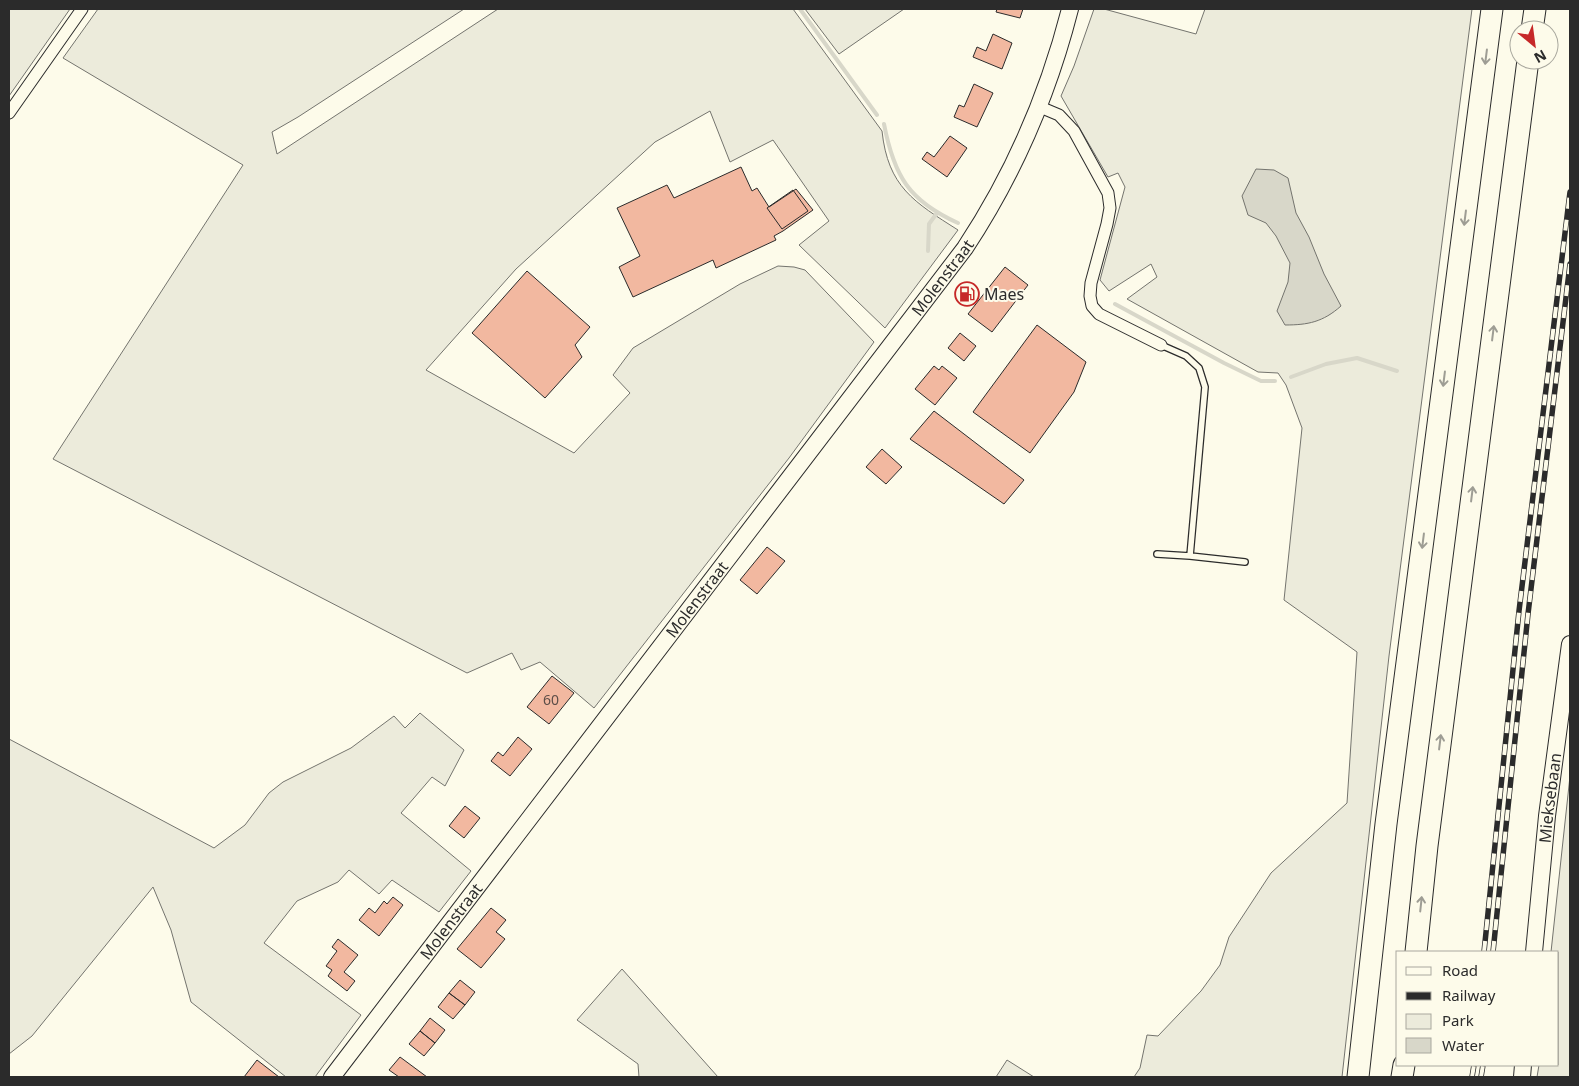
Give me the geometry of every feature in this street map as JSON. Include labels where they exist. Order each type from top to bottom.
[{"type":"highway","points":[[1358,1077],[1386,824],[1492,9]]},
{"type":"highway","points":[[1416,951],[1427,846],[1527,70]]},
{"type":"main road","name":"Molenstraat","points":[[332,1077],[960,255],[983,221],[1008,178],[1040,107],[1070,9]]},
{"type":"main road","name":"Mieksebaan","points":[[1534,951],[1547,816],[1570,644]]},
{"type":"street","points":[[9,113],[82,9]]},
{"type":"street","points":[[1040,107],[1059,115],[1074,131],[1108,193],[1110,208],[1107,224],[1091,283],[1090,296],[1092,306],[1100,314],[1161,345]]},
{"type":"lane","points":[[1161,345],[1186,356],[1200,368],[1205,387],[1190,556]]},
{"type":"lane","points":[[1157,554],[1246,562]]},
{"type":"green space","points":[[9,9],[70,9],[9,96]]},
{"type":"green space","points":[[98,9],[464,9],[272,132],[277,154],[498,9],[793,9],[882,131],[885,150],[897,180],[928,211],[958,230],[885,328],[799,245],[829,221],[773,140],[730,162],[710,111],[655,142],[516,269],[426,370],[574,453],[630,393],[613,375],[633,348],[740,284],[778,266],[805,270],[874,342],[789,458],[594,708],[540,662],[521,670],[512,653],[467,673],[53,459],[243,165],[63,58]]},
{"type":"green space","points":[[805,9],[904,9],[839,54]]},
{"type":"green space","points":[[1094,9],[1104,9],[1196,34],[1205,9],[1472,9],[1389,656],[1342,1077],[1134,1077],[1140,1068],[1147,1035],[1158,1036],[1201,991],[1220,965],[1229,937],[1271,873],[1347,803],[1357,652],[1284,600],[1302,428],[1286,385],[1278,373],[1258,372],[1127,299],[1157,277],[1151,264],[1109,291],[1100,280],[1125,187],[1118,173],[1108,177],[1061,96],[1074,66]]},
{"type":"green space","points":[[420,713],[464,750],[445,786],[432,777],[401,813],[471,871],[439,912],[392,880],[379,894],[349,870],[338,882],[297,901],[264,943],[361,1015],[315,1077],[286,1077],[191,1002],[171,930],[153,887],[32,1036],[9,1054],[9,739],[214,848],[245,825],[269,793],[283,782],[351,748],[394,716],[405,728]]},
{"type":"green space","points":[[1570,776],[1570,1077],[1537,1077],[1539,1066],[1559,1066],[1559,951],[1551,951]]},
{"type":"green space","points":[[622,969],[718,1077],[639,1077],[638,1064],[577,1020]]},
{"type":"green space","points":[[1007,1060],[1034,1077],[996,1077]]},
{"type":"water","points":[[1256,169],[1274,170],[1288,178],[1296,213],[1341,306],[1328,316],[1315,322],[1285,325],[1277,311],[1288,282],[1290,263],[1276,236],[1266,223],[1248,215],[1242,196]]},
{"type":"building","points":[[997,9],[1023,9],[1020,18],[996,12]]},
{"type":"building","points":[[993,34],[1012,43],[1002,69],[973,57],[977,47],[986,51]]},
{"type":"building","points":[[974,84],[993,93],[977,127],[954,117],[959,105],[964,107]]},
{"type":"building","points":[[950,136],[967,148],[947,177],[922,159],[927,152],[934,157]]},
{"type":"building","points":[[741,167],[752,191],[757,188],[769,207],[796,189],[813,210],[774,236],[776,240],[716,268],[713,260],[633,297],[619,267],[640,256],[617,208],[667,185],[674,198]]},
{"type":"building","points":[[793,190],[808,211],[782,229],[767,208]]},
{"type":"building","points":[[1005,267],[1028,285],[992,332],[968,314]]},
{"type":"building","points":[[527,271],[590,327],[575,345],[582,357],[545,398],[472,333]]},
{"type":"building","points":[[1037,325],[1086,362],[1074,392],[1030,453],[973,412]]},
{"type":"building","points":[[960,333],[976,346],[964,361],[948,348]]},
{"type":"building","points":[[934,366],[939,370],[942,366],[957,378],[935,405],[915,389]]},
{"type":"building","points":[[934,411],[1024,480],[1004,504],[910,439]]},
{"type":"building","points":[[882,449],[902,467],[886,484],[866,467]]},
{"type":"building","points":[[767,547],[785,561],[757,594],[740,580]]},
{"type":"building","points":[[552,676],[574,693],[549,724],[527,707]]},
{"type":"building","points":[[518,737],[532,749],[510,776],[491,761],[498,752],[503,756]]},
{"type":"building","points":[[465,806],[480,818],[464,838],[449,826]]},
{"type":"building","points":[[393,897],[403,905],[379,936],[359,920],[369,908],[375,913],[384,901],[387,904]]},
{"type":"building","points":[[491,908],[506,920],[496,932],[505,939],[481,968],[457,949]]},
{"type":"building","points":[[338,939],[358,955],[344,972],[355,981],[347,991],[328,976],[332,970],[326,966],[337,951],[332,947]]},
{"type":"building","points":[[460,980],[475,992],[465,1005],[449,993]]},
{"type":"building","points":[[449,993],[465,1005],[453,1019],[438,1007]]},
{"type":"building","points":[[430,1018],[445,1030],[435,1043],[420,1031]]},
{"type":"building","points":[[420,1031],[435,1043],[424,1056],[409,1044]]},
{"type":"building","points":[[400,1057],[427,1077],[399,1077],[389,1070]]},
{"type":"building","points":[[257,1060],[279,1077],[244,1077]]},
{"type":"waterway","points":[[800,9],[877,115]]},
{"type":"waterway","points":[[884,124],[893,158],[906,185],[927,206],[958,223]]},
{"type":"waterway","points":[[928,251],[929,224],[937,213]]},
{"type":"waterway","points":[[1115,304],[1261,381],[1275,381]]},
{"type":"waterway","points":[[1291,377],[1326,364],[1357,358],[1397,371]]},
{"type":"railway","points":[[1484,951],[1519,611],[1570,192]]},
{"type":"railway","points":[[1493,951],[1528,614],[1570,264]]},
{"type":"railway","points":[[1472,1077],[1474,1066]]},
{"type":"railway","points":[[1481,1077],[1483,1066]]},
{"type":"place","name":"Maes","points":[[967,294]]}]
